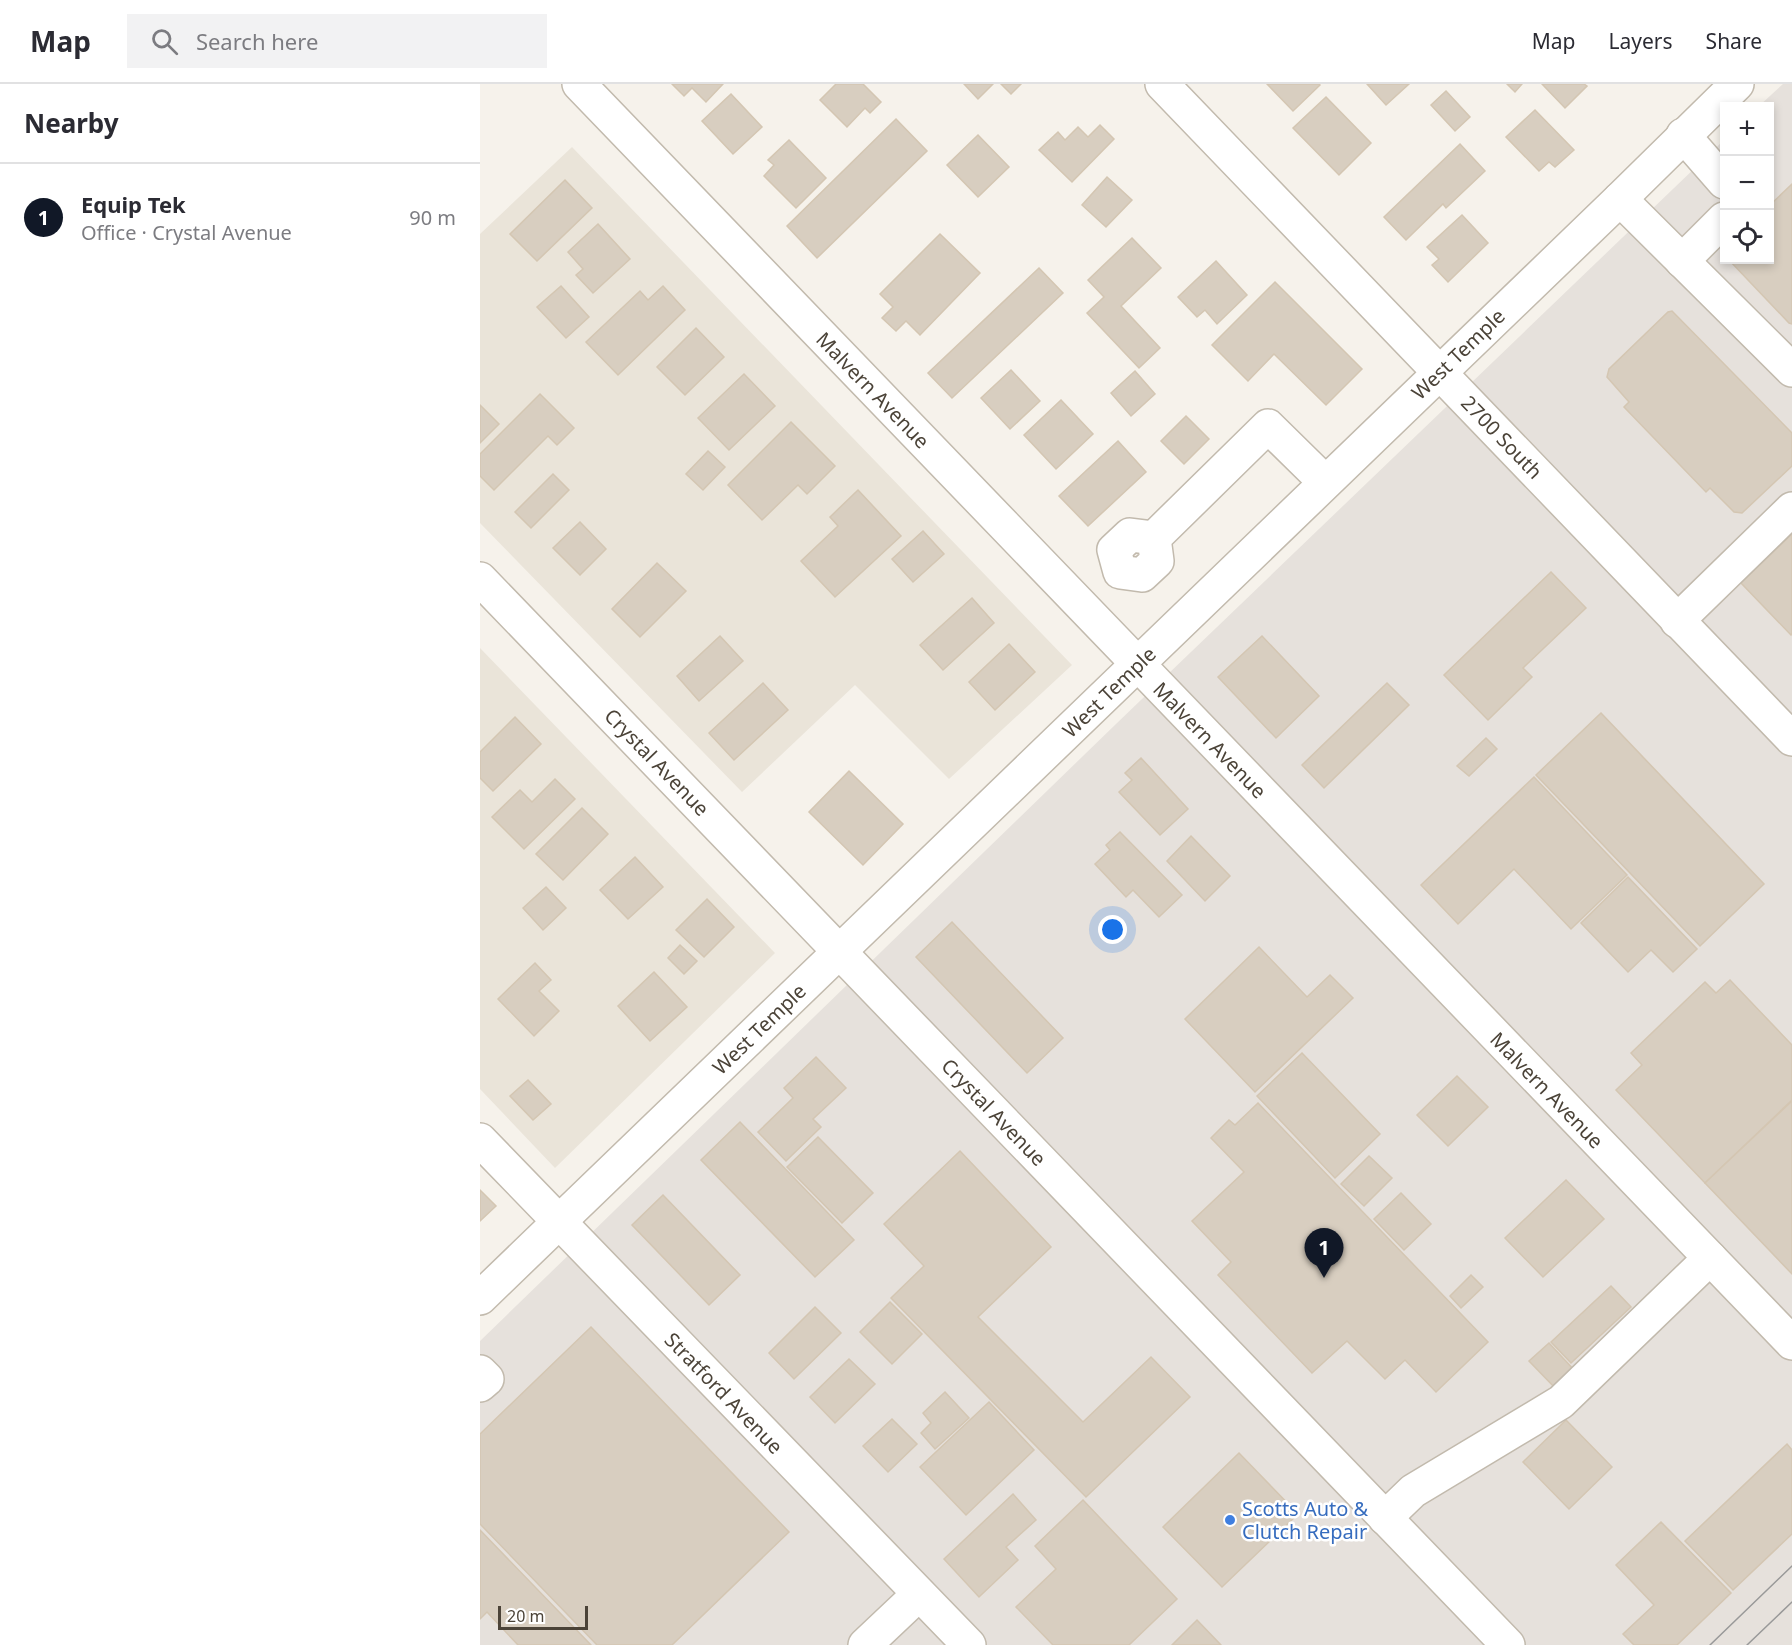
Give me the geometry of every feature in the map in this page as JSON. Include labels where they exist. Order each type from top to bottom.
[{"type":"street","name":"Malvern Avenue","points":[[579,84],[1792,1343]]},
{"type":"street","name":"2700 South","points":[[1162,84],[1792,739]]},
{"type":"street","name":"West Temple","points":[[480,1298],[1737,84]]},
{"type":"street","points":[[1683,135],[1720,176]]},
{"type":"street","points":[[1620,199],[1792,370]]},
{"type":"street","points":[[1682,261],[1720,224]]},
{"type":"street","points":[[1154,538],[1268,426],[1325,482]]},
{"type":"street","points":[[1677,621],[1792,509]]},
{"type":"street","name":"Crystal Avenue","points":[[480,579],[1508,1645]]},
{"type":"street","name":"Stratford Avenue","points":[[480,1140],[969,1645]]},
{"type":"street","points":[[1385,1518],[1413,1491],[1561,1402],[1710,1258]]},
{"type":"street","points":[[480,1372],[487,1379],[480,1385]]},
{"type":"street","points":[[866,1645],[919,1594]]},
{"type":"shaded area","points":[[1783,84],[1792,84],[1792,1645],[480,1645],[480,1341],[1117,723],[1720,144],[1720,264],[1774,264],[1774,102],[1763,102]]},
{"type":"shaded area","points":[[572,147],[1072,665],[949,779],[855,685],[742,792],[480,523],[480,234]]},
{"type":"shaded area","points":[[480,648],[775,953],[555,1168],[480,1089]]},
{"type":"building","points":[[672,84],[723,84],[706,102],[692,88],[684,96]]},
{"type":"building","points":[[836,84],[863,84],[881,102],[870,113],[865,108],[847,127],[820,100]]},
{"type":"building","points":[[964,84],[993,84],[978,99]]},
{"type":"building","points":[[1001,84],[1021,84],[1011,94]]},
{"type":"building","points":[[1267,84],[1319,84],[1320,85],[1293,111]]},
{"type":"building","points":[[1367,84],[1409,84],[1386,105]]},
{"type":"building","points":[[1507,84],[1522,84],[1515,92]]},
{"type":"building","points":[[1542,84],[1584,84],[1587,86],[1565,108]]},
{"type":"building","points":[[1446,91],[1470,117],[1455,131],[1431,105]]},
{"type":"building","points":[[731,94],[762,127],[733,154],[702,121]]},
{"type":"building","points":[[1326,97],[1371,143],[1339,175],[1293,128]]},
{"type":"building","points":[[1535,110],[1574,150],[1555,167],[1549,162],[1539,171],[1506,137]]},
{"type":"building","points":[[896,119],[927,151],[817,258],[787,226]]},
{"type":"building","points":[[1100,125],[1114,139],[1072,182],[1039,150],[1058,132],[1065,140],[1078,127],[1088,137]]},
{"type":"building","points":[[978,135],[1009,167],[978,197],[947,165]]},
{"type":"building","points":[[789,140],[826,178],[796,208],[764,176],[774,165],[768,160]]},
{"type":"building","points":[[1460,144],[1485,171],[1446,208],[1443,204],[1406,240],[1384,217]]},
{"type":"building","points":[[1107,177],[1132,200],[1106,227],[1082,205]]},
{"type":"building","points":[[565,180],[592,208],[537,261],[510,234]]},
{"type":"building","points":[[1792,184],[1792,324],[1733,264],[1774,264],[1774,201]]},
{"type":"building","points":[[1462,215],[1488,243],[1448,282],[1432,265],[1439,259],[1427,247]]},
{"type":"building","points":[[598,224],[630,259],[593,293],[576,275],[583,269],[568,252]]},
{"type":"building","points":[[940,234],[980,273],[920,335],[906,321],[896,331],[882,318],[893,307],[880,294]]},
{"type":"building","points":[[1132,238],[1161,268],[1121,306],[1160,348],[1139,368],[1087,313],[1104,297],[1088,280]]},
{"type":"building","points":[[1216,261],[1247,295],[1217,324],[1205,310],[1197,317],[1178,297]]},
{"type":"building","points":[[1039,268],[1063,293],[952,398],[928,373]]},
{"type":"building","points":[[1275,282],[1362,369],[1326,405],[1274,354],[1248,381],[1212,345]]},
{"type":"building","points":[[561,286],[589,317],[566,338],[537,307]]},
{"type":"building","points":[[663,286],[685,310],[618,375],[586,342],[640,291],[648,300]]},
{"type":"building","points":[[1672,311],[1792,433],[1792,466],[1742,513],[1734,512],[1710,488],[1706,492],[1624,407],[1629,402],[1607,377],[1609,369],[1668,312]]},
{"type":"building","points":[[696,328],[724,357],[685,395],[657,367]]},
{"type":"building","points":[[1011,370],[1040,401],[1010,429],[981,398]]},
{"type":"building","points":[[1135,371],[1155,394],[1131,416],[1111,393]]},
{"type":"building","points":[[744,374],[775,406],[729,450],[698,418]]},
{"type":"building","points":[[540,394],[574,428],[557,445],[548,436],[494,490],[480,476],[480,454]]},
{"type":"building","points":[[1061,400],[1093,434],[1056,469],[1024,435]]},
{"type":"building","points":[[480,405],[499,424],[480,443]]},
{"type":"building","points":[[1186,416],[1209,439],[1184,464],[1161,441]]},
{"type":"building","points":[[791,422],[835,466],[807,494],[798,485],[762,520],[728,485]]},
{"type":"building","points":[[1118,441],[1146,472],[1088,526],[1059,496]]},
{"type":"building","points":[[708,451],[725,467],[703,490],[686,474]]},
{"type":"building","points":[[553,474],[569,490],[531,528],[515,512]]},
{"type":"building","points":[[858,490],[901,536],[835,597],[801,561],[838,526],[830,517]]},
{"type":"building","points":[[580,522],[606,549],[580,575],[553,548]]},
{"type":"building","points":[[923,531],[944,554],[913,582],[892,559]]},
{"type":"building","points":[[1792,534],[1792,633],[1791,635],[1741,583]]},
{"type":"building","points":[[657,563],[686,591],[640,637],[612,609]]},
{"type":"building","points":[[1551,572],[1586,608],[1523,668],[1532,677],[1488,720],[1444,675]]},
{"type":"building","points":[[972,598],[994,623],[943,670],[920,645]]},
{"type":"building","points":[[720,636],[743,661],[699,701],[677,676]]},
{"type":"building","points":[[1262,636],[1319,696],[1276,738],[1218,677]]},
{"type":"building","points":[[1009,644],[1035,672],[995,710],[969,682]]},
{"type":"building","points":[[763,683],[788,710],[734,760],[709,733]]},
{"type":"building","points":[[1387,683],[1409,705],[1324,788],[1302,765]]},
{"type":"building","points":[[1601,713],[1764,884],[1700,946],[1536,775]]},
{"type":"building","points":[[515,717],[541,744],[493,791],[480,778],[480,752]]},
{"type":"building","points":[[1486,738],[1497,749],[1469,776],[1457,766]]},
{"type":"building","points":[[1141,758],[1188,809],[1160,835],[1119,792],[1132,780],[1125,773]]},
{"type":"building","points":[[849,771],[903,824],[863,865],[809,812]]},
{"type":"building","points":[[1534,777],[1627,875],[1571,929],[1514,869],[1458,924],[1421,885]]},
{"type":"building","points":[[555,779],[575,799],[524,849],[492,817],[520,790],[532,802]]},
{"type":"building","points":[[582,808],[608,834],[563,880],[536,854]]},
{"type":"building","points":[[1120,832],[1182,895],[1159,917],[1133,890],[1126,897],[1095,864],[1110,850],[1106,845]]},
{"type":"building","points":[[1191,836],[1230,876],[1205,901],[1167,861]]},
{"type":"building","points":[[635,857],[663,887],[628,919],[600,890]]},
{"type":"building","points":[[1628,877],[1697,949],[1673,972],[1651,950],[1628,972],[1581,923]]},
{"type":"building","points":[[546,887],[566,908],[543,930],[523,908]]},
{"type":"building","points":[[707,899],[734,927],[704,957],[676,930]]},
{"type":"building","points":[[952,922],[1063,1038],[1027,1073],[916,957]]},
{"type":"building","points":[[680,945],[697,961],[684,974],[668,958]]},
{"type":"building","points":[[1259,947],[1307,997],[1330,975],[1353,998],[1255,1092],[1185,1019]]},
{"type":"building","points":[[535,963],[551,980],[539,991],[559,1011],[534,1036],[498,999]]},
{"type":"building","points":[[654,972],[687,1007],[650,1041],[618,1006]]},
{"type":"building","points":[[1730,980],[1792,1045],[1792,1100],[1705,1183],[1616,1090],[1642,1065],[1631,1053],[1705,982],[1716,993]]},
{"type":"building","points":[[1302,1053],[1380,1134],[1335,1178],[1257,1096]]},
{"type":"building","points":[[816,1057],[846,1088],[813,1119],[821,1127],[786,1161],[758,1132],[793,1098],[784,1088]]},
{"type":"building","points":[[1457,1076],[1488,1107],[1448,1146],[1417,1115]]},
{"type":"building","points":[[528,1080],[551,1104],[533,1120],[510,1096]]},
{"type":"building","points":[[1792,1101],[1792,1274],[1705,1183]]},
{"type":"building","points":[[1258,1103],[1488,1342],[1436,1392],[1405,1360],[1385,1379],[1347,1341],[1312,1373],[1218,1275],[1231,1262],[1192,1221],[1244,1172],[1211,1138],[1229,1120],[1235,1125]]},
{"type":"building","points":[[740,1122],[854,1240],[815,1277],[701,1160]]},
{"type":"building","points":[[818,1137],[873,1193],[842,1223],[787,1167]]},
{"type":"building","points":[[960,1151],[1051,1247],[978,1317],[1083,1422],[1151,1357],[1190,1397],[1086,1497],[891,1298],[924,1266],[884,1224]]},
{"type":"building","points":[[1369,1156],[1392,1178],[1364,1206],[1341,1184]]},
{"type":"building","points":[[1566,1180],[1604,1219],[1543,1277],[1505,1238]]},
{"type":"building","points":[[480,1190],[496,1206],[480,1221]]},
{"type":"building","points":[[1401,1193],[1431,1224],[1404,1250],[1374,1219]]},
{"type":"building","points":[[663,1195],[740,1275],[709,1305],[632,1225]]},
{"type":"building","points":[[1471,1275],[1483,1287],[1461,1308],[1450,1296]]},
{"type":"building","points":[[1611,1286],[1631,1307],[1571,1363],[1551,1342]]},
{"type":"building","points":[[890,1302],[922,1334],[892,1364],[860,1332]]},
{"type":"building","points":[[815,1307],[841,1333],[794,1379],[769,1353]]},
{"type":"building","points":[[591,1327],[789,1532],[672,1645],[597,1645],[480,1524],[480,1434]]},
{"type":"building","points":[[1549,1343],[1575,1371],[1556,1389],[1529,1361]]},
{"type":"building","points":[[849,1359],[875,1384],[835,1423],[810,1397]]},
{"type":"building","points":[[945,1392],[969,1418],[935,1449],[921,1433],[931,1423],[923,1413]]},
{"type":"building","points":[[989,1402],[1034,1450],[966,1515],[920,1467]]},
{"type":"building","points":[[892,1419],[917,1444],[888,1472],[863,1446]]},
{"type":"building","points":[[1566,1420],[1612,1467],[1569,1509],[1523,1462]]},
{"type":"building","points":[[1787,1444],[1792,1450],[1792,1534],[1733,1590],[1685,1541]]},
{"type":"building","name":"Scotts Auto & Clutch Repair","points":[[1239,1453],[1298,1514],[1222,1587],[1163,1527]]},
{"type":"building","points":[[1013,1494],[1036,1520],[1006,1547],[1018,1560],[979,1597],[944,1559]]},
{"type":"building","points":[[1083,1500],[1177,1599],[1129,1645],[1053,1645],[1016,1607],[1056,1569],[1035,1546]]},
{"type":"building","points":[[1661,1522],[1731,1593],[1677,1645],[1634,1645],[1623,1634],[1654,1605],[1616,1565]]},
{"type":"building","points":[[480,1530],[591,1645],[518,1645],[487,1612],[480,1619]]},
{"type":"building","points":[[1197,1620],[1221,1645],[1172,1645]]},
{"type":"tram line","points":[[1710,1645],[1792,1566]]},
{"type":"tram line","points":[[1747,1645],[1792,1602]]},
{"type":"place","name":"Equip Tek","points":[[1324,1278]]},
{"type":"place","name":"Scotts Auto & Clutch Repair","points":[[1230,1520]]}]
